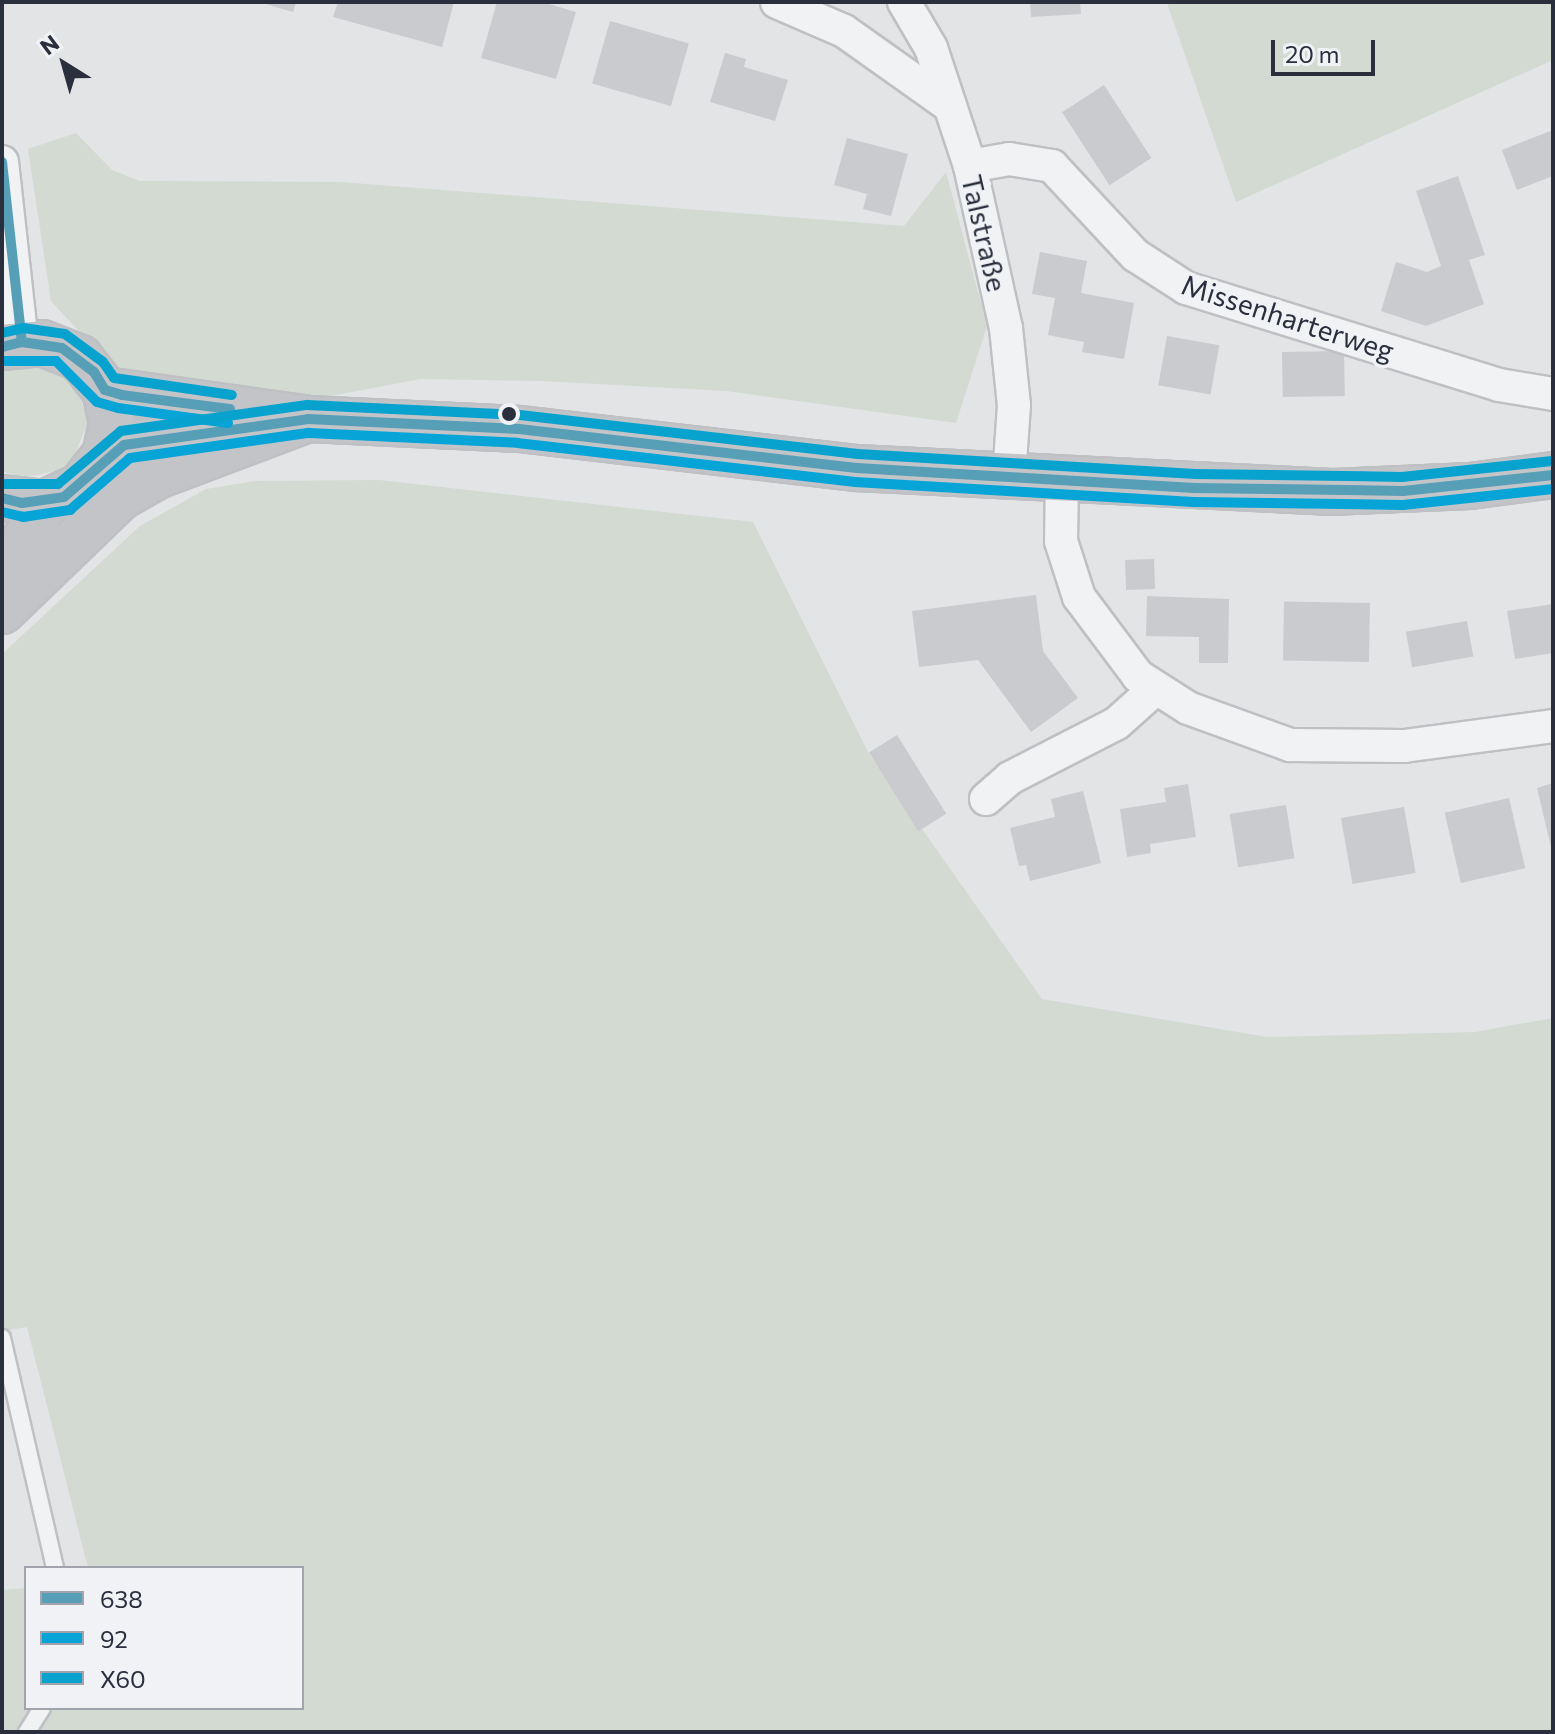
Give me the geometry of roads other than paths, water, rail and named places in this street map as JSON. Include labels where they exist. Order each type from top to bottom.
[{"type":"main road","points":[[2,498],[45,503],[81,486],[105,455],[112,423],[105,390],[80,358],[52,345],[12,344]]},
{"type":"main road","points":[[105,390],[308,419],[519,429],[857,468],[1346,492],[1553,475]]},
{"type":"main road","points":[[105,455],[165,437],[308,419]]},
{"type":"main road","points":[[2,611],[120,497],[157,476],[308,419]]},
{"type":"main road","points":[[2,579],[45,503]]},
{"type":"street","points":[[777,2],[844,31],[950,106]]},
{"type":"street","name":"Talstraße","points":[[904,2],[931,48],[970,166],[1006,328],[1014,405],[1009,476]]},
{"type":"street","name":"Missenharterweg","points":[[970,166],[1009,159],[1052,166],[1135,255],[1200,293],[1360,337],[1499,385],[1553,394]]},
{"type":"street","points":[[2,162],[12,344]]},
{"type":"street","points":[[1062,479],[1061,541],[1069,575],[1103,636],[1155,689],[1255,736],[1290,745],[1404,746],[1553,726]]},
{"type":"street","points":[[986,799],[1010,778],[1117,723],[1155,689]]},
{"type":"lane","points":[[2,1338],[55,1566]]},
{"type":"lane","points":[[27,1732],[41,1710]]}]
